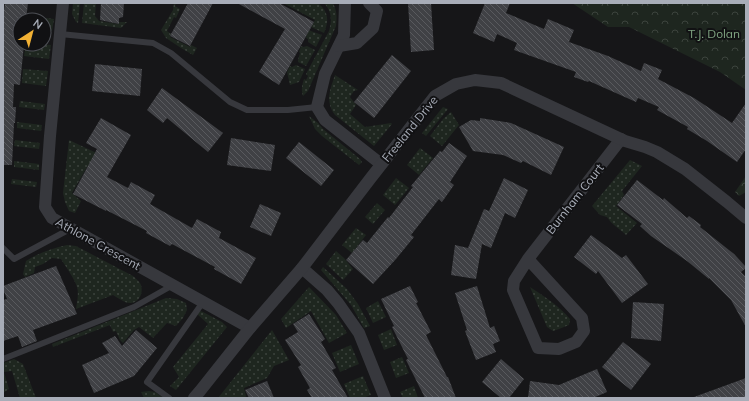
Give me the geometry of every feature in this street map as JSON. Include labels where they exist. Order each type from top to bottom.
[{"type":"street","name":"Athlone Crescent","points":[[63,3],[45,207],[52,218],[70,229],[250,328]]},
{"type":"street","points":[[345,3],[344,35],[326,74],[317,107],[325,120],[381,164]]},
{"type":"street","points":[[339,46],[357,43],[373,28],[377,11],[369,3]]},
{"type":"street","name":"Freeland Drive","points":[[199,396],[250,328],[302,268],[435,96],[456,84],[475,80],[501,83],[621,139],[657,152],[685,169],[746,218]]},
{"type":"street","name":"Burnham Court","points":[[528,259],[582,318],[584,331],[576,342],[560,349],[538,348],[513,290],[514,281],[528,259],[621,139]]},
{"type":"street","points":[[302,268],[327,290],[359,333],[386,398]]},
{"type":"lane","points":[[60,34],[153,43],[171,53],[230,102],[247,110],[288,110],[317,107]]},
{"type":"lane","points":[[3,248],[14,259],[70,229]]},
{"type":"lane","points":[[3,359],[134,307],[173,286]]},
{"type":"lane","points":[[169,398],[147,382],[203,302]]},
{"type":"green space","points":[[73,3],[80,3],[78,23],[72,14]]},
{"type":"green space","points":[[84,3],[96,3],[95,16],[99,21],[118,24],[119,22],[127,22],[121,28],[82,23]]},
{"type":"green space","points":[[174,3],[176,3],[175,6],[180,9],[167,31],[171,34],[170,37],[190,47],[191,45],[197,48],[193,55],[166,38],[161,30],[173,10]]},
{"type":"green space","points":[[283,3],[318,3],[322,6],[327,17],[327,25],[324,33],[311,27],[315,20]]},
{"type":"green space","points":[[333,3],[337,20],[336,26],[308,91],[303,96],[302,88],[304,79],[306,80],[308,76],[306,74],[330,27],[331,17],[325,4]]},
{"type":"green space","name":"T.J. Dolan","points":[[572,3],[746,3],[746,90],[720,72],[629,27],[608,27]]},
{"type":"green space","points":[[52,19],[54,19],[52,31]]},
{"type":"green space","points":[[308,30],[322,35],[316,47],[308,42],[308,39],[306,38]]},
{"type":"green space","points":[[301,46],[307,46],[315,50],[306,66],[298,62]]},
{"type":"green space","points":[[25,52],[50,52],[49,59],[24,56]]},
{"type":"green space","points":[[296,65],[305,69],[299,82],[290,85],[287,72],[290,66],[292,67]]},
{"type":"green space","points":[[23,69],[48,71],[46,86],[22,83]]},
{"type":"green space","points":[[335,75],[358,90],[354,91],[350,97],[356,105],[350,114],[365,127],[392,124],[374,146],[335,115],[332,110],[329,95]]},
{"type":"green space","points":[[20,101],[45,104],[44,110],[19,107]]},
{"type":"green space","points":[[443,107],[448,109],[426,136],[422,133]]},
{"type":"green space","points":[[451,112],[459,125],[442,146],[430,136],[443,119]]},
{"type":"green space","points":[[309,116],[362,162],[359,165],[322,136],[315,129]]},
{"type":"green space","points":[[17,122],[42,125],[41,131],[17,128]]},
{"type":"green space","points":[[15,140],[40,143],[39,149],[14,146]]},
{"type":"green space","points":[[69,140],[105,157],[87,167],[72,193],[81,201],[75,213],[69,211],[63,193]]},
{"type":"green space","points":[[420,148],[433,158],[419,175],[407,165]]},
{"type":"green space","points":[[630,160],[642,166],[622,191],[624,195],[616,206],[637,223],[626,235],[607,217],[600,215],[592,206]]},
{"type":"green space","points":[[14,161],[39,164],[39,170],[14,167]]},
{"type":"green space","points":[[746,176],[746,192],[739,196],[735,192]]},
{"type":"green space","points":[[396,178],[409,188],[395,205],[383,195]]},
{"type":"green space","points":[[12,179],[37,182],[36,187],[11,184]]},
{"type":"green space","points":[[377,203],[385,210],[373,224],[365,217]]},
{"type":"green space","points":[[356,228],[366,235],[352,253],[342,245]]},
{"type":"green space","points":[[67,245],[76,246],[133,276],[139,282],[142,289],[139,298],[134,302],[127,303],[113,295],[76,309],[78,290],[72,276],[61,259],[52,258],[35,267],[34,273],[25,277],[23,274],[26,261],[46,251]]},
{"type":"green space","points":[[336,251],[353,269],[343,280],[326,264]]},
{"type":"green space","points":[[323,267],[347,289],[358,304],[370,326],[364,328],[351,305],[321,270]]},
{"type":"green space","points":[[309,287],[336,315],[347,333],[329,343],[311,311],[286,328],[281,319]]},
{"type":"green space","points":[[530,287],[566,314],[570,319],[569,325],[553,331],[547,327]]},
{"type":"green space","points":[[166,298],[177,299],[186,303],[187,310],[183,318],[176,326],[167,323],[153,338],[139,327],[134,330],[123,343],[116,331],[113,332],[110,325],[53,347],[52,344]]},
{"type":"green space","points":[[378,301],[386,317],[373,323],[366,308]]},
{"type":"green space","points":[[200,311],[222,322],[227,327],[176,390],[170,386],[179,377],[173,367],[208,324],[197,314]]},
{"type":"green space","points":[[391,329],[397,345],[384,350],[378,335]]},
{"type":"green space","points":[[272,330],[289,360],[274,366],[267,378],[244,388],[245,398],[218,398]]},
{"type":"green space","points":[[351,345],[359,364],[340,372],[332,353]]},
{"type":"green space","points":[[402,357],[409,373],[396,378],[390,362]]},
{"type":"green space","points":[[14,359],[23,364],[36,398],[20,398],[12,371],[4,372],[9,389],[3,393],[3,363]]},
{"type":"green space","points":[[363,376],[371,395],[363,398],[350,398],[344,384]]},
{"type":"green space","points":[[414,386],[418,398],[403,398],[400,392]]},
{"type":"green space","points":[[141,392],[155,392],[164,398],[144,398]]},
{"type":"building","points":[[5,3],[28,3],[27,12],[12,12],[12,52],[23,52],[20,85],[14,84],[13,107],[16,107],[12,165],[3,165],[3,17]]},
{"type":"building","points":[[101,3],[124,3],[123,17],[119,18],[119,24],[100,20]]},
{"type":"building","points":[[188,3],[213,3],[190,46],[170,36]]},
{"type":"building","points":[[237,3],[279,3],[314,22],[279,85],[259,72],[285,29]]},
{"type":"building","points":[[408,3],[431,3],[434,50],[411,52]]},
{"type":"building","points":[[485,3],[510,3],[506,13],[544,29],[548,19],[574,30],[569,42],[608,56],[641,71],[644,63],[662,70],[658,79],[694,98],[732,123],[746,103],[746,149],[737,162],[687,129],[688,127],[657,110],[659,107],[638,98],[636,102],[589,81],[588,82],[574,77],[576,72],[514,50],[517,43],[497,34],[494,42],[473,33]]},
{"type":"building","points":[[392,55],[411,71],[374,118],[354,102]]},
{"type":"building","points":[[95,64],[142,69],[140,96],[92,91]]},
{"type":"building","points":[[162,88],[223,133],[208,152],[167,118],[163,123],[147,110]]},
{"type":"building","points":[[101,118],[131,135],[107,177],[128,188],[131,182],[155,195],[150,204],[192,228],[197,219],[221,232],[219,238],[256,258],[241,284],[214,269],[215,267],[172,244],[170,246],[146,233],[147,231],[73,194],[97,149],[86,143]]},
{"type":"building","points":[[480,118],[511,123],[564,147],[551,175],[523,161],[521,163],[503,155],[473,151],[459,127],[471,120],[480,121]]},
{"type":"building","points":[[231,138],[275,145],[271,171],[227,165]]},
{"type":"building","points":[[299,142],[334,170],[321,186],[286,158]]},
{"type":"building","points":[[449,143],[467,156],[450,182],[454,185],[442,202],[439,199],[411,235],[414,237],[373,284],[346,260],[363,240],[367,243],[413,187],[411,186],[440,151],[442,152]]},
{"type":"building","points":[[504,178],[528,190],[515,218],[505,213],[491,248],[482,244],[476,279],[451,275],[455,245],[468,248],[484,209],[489,211]]},
{"type":"building","points":[[637,180],[663,200],[664,198],[687,218],[689,216],[701,225],[700,227],[734,254],[746,267],[741,272],[746,277],[746,327],[731,300],[709,278],[651,236],[640,226],[642,224],[617,205]]},
{"type":"building","points":[[260,204],[281,213],[271,236],[250,227]]},
{"type":"building","points":[[591,235],[622,258],[626,255],[648,284],[622,303],[598,271],[596,274],[574,257]]},
{"type":"building","points":[[56,266],[77,314],[33,330],[37,341],[22,347],[18,336],[3,341],[3,300],[7,299],[3,286]]},
{"type":"building","points":[[410,286],[418,302],[416,303],[431,332],[426,335],[448,377],[456,398],[425,398],[406,360],[408,359],[392,327],[394,326],[381,299]]},
{"type":"building","points":[[477,286],[490,328],[494,326],[500,341],[493,344],[496,352],[476,360],[465,331],[467,330],[455,293]]},
{"type":"building","points":[[633,302],[664,304],[661,341],[631,338]]},
{"type":"building","points":[[309,314],[325,339],[321,342],[336,368],[332,370],[348,398],[312,398],[307,390],[310,388],[298,367],[301,365],[285,340],[298,332],[293,324]]},
{"type":"building","points":[[136,330],[157,348],[134,376],[94,393],[82,365],[109,353],[102,343],[115,336],[122,346]]},
{"type":"building","points":[[623,342],[651,364],[631,390],[602,367]]},
{"type":"building","points":[[501,359],[524,379],[509,398],[501,398],[482,382]]},
{"type":"building","points":[[597,369],[607,392],[593,398],[528,398],[530,381],[559,385]]},
{"type":"building","points":[[746,378],[746,398],[694,398],[694,397]]},
{"type":"building","points":[[267,381],[274,398],[249,398],[245,390]]}]
